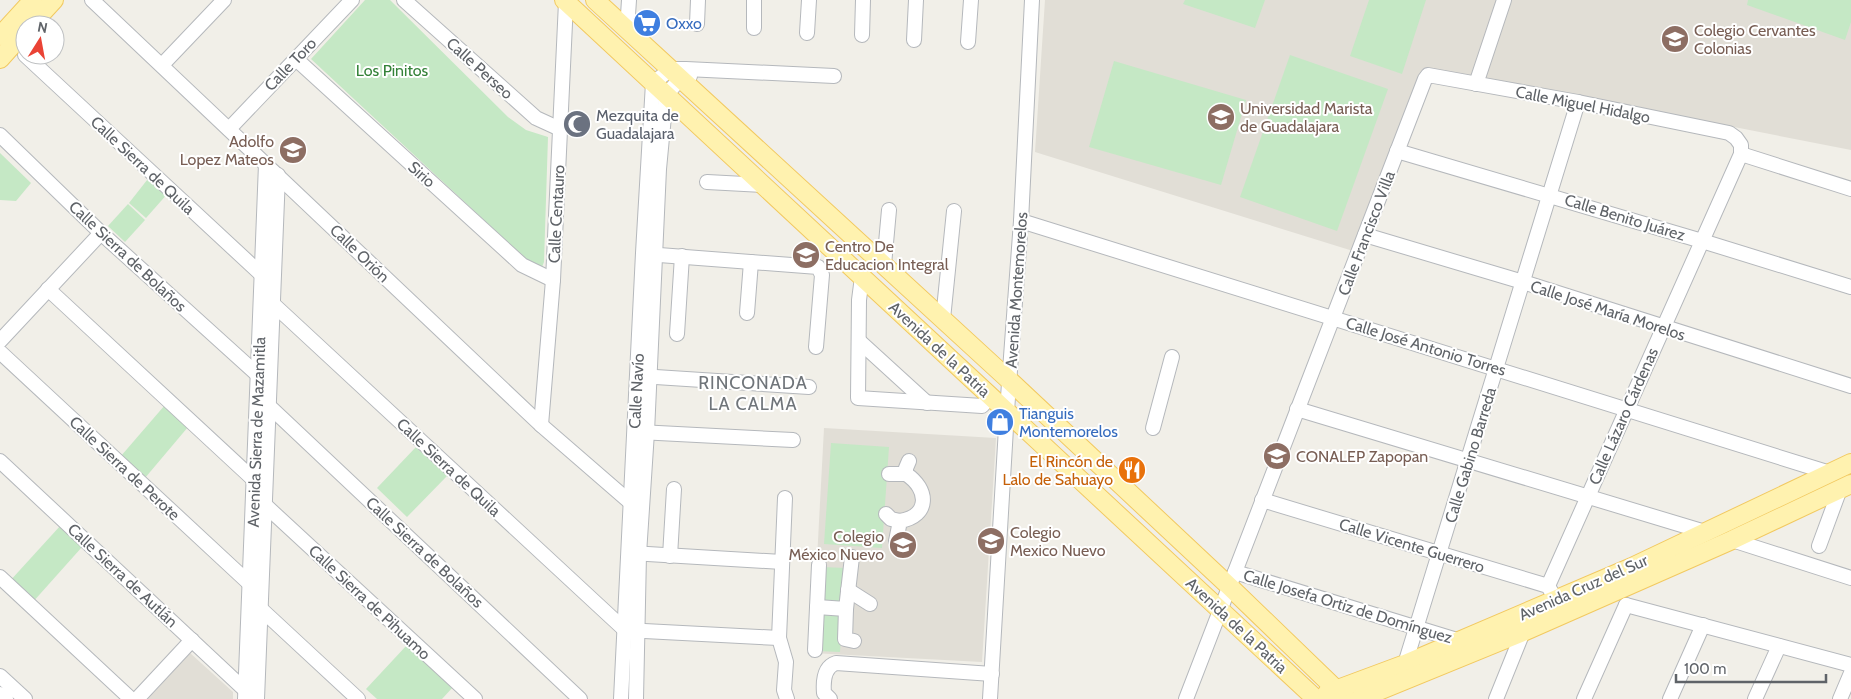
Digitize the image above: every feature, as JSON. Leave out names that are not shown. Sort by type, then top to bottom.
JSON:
[{"type":"main road","points":[[0,21],[19,0]]},
{"type":"main road","points":[[28,15],[33,0]]},
{"type":"main road","points":[[40,15],[54,0]]},
{"type":"main road","name":"Avenida de la Patria","points":[[595,0],[1009,380],[1232,579],[1341,694]]},
{"type":"main road","name":"Avenida de la Patria","points":[[565,1],[1220,608],[1314,698]]},
{"type":"main road","points":[[0,59],[15,46]]},
{"type":"main road","name":"Avenida Cruz del Sur","points":[[1314,698],[1341,694],[1460,641],[1551,593],[1632,567],[1851,463]]},
{"type":"main road","name":"Avenida Cruz del Sur","points":[[1359,699],[1523,632],[1620,599],[1732,540],[1845,487]]},
{"type":"street","name":"Calle Orión","points":[[92,0],[542,425],[631,503]]},
{"type":"street","points":[[162,65],[224,0]]},
{"type":"street","name":"Calle Toro","points":[[229,129],[352,0]]},
{"type":"street","name":"Calle Perseo","points":[[404,0],[536,118],[560,129]]},
{"type":"street","points":[[627,30],[629,0]]},
{"type":"street","points":[[697,24],[698,0]]},
{"type":"street","points":[[754,0],[754,28]]},
{"type":"street","points":[[807,33],[809,0]]},
{"type":"street","points":[[862,35],[863,0]]},
{"type":"street","points":[[914,40],[916,0]]},
{"type":"street","points":[[968,42],[971,0]]},
{"type":"street","name":"Avenida Montemorelos","points":[[990,699],[1009,380],[1021,221],[1032,0]]},
{"type":"street","points":[[1476,84],[1504,0]]},
{"type":"street","name":"Calle Centauro","points":[[542,425],[553,280],[565,1]]},
{"type":"street","name":"Sirio","points":[[296,59],[522,266],[553,280]]},
{"type":"street","name":"Calle Sierra de Quila","points":[[40,65],[262,276]]},
{"type":"street","points":[[659,89],[672,86],[676,74],[699,69],[834,76]]},
{"type":"street","name":"Calle Miguel Hidalgo","points":[[1428,75],[1578,102],[1729,133],[1736,138],[1741,146],[1741,154]]},
{"type":"street","name":"Calle Francisco Villa","points":[[1186,699],[1397,150],[1428,75]]},
{"type":"street","name":"Calle Navío","points":[[621,699],[631,630],[648,254],[658,170],[659,89]]},
{"type":"street","name":"Calle Gabino Barreda","points":[[1405,664],[1578,102]]},
{"type":"street","name":"Calle Sierra de Bolaños","points":[[0,135],[101,232],[258,375]]},
{"type":"street","name":"Calle Benito Juárez","points":[[1397,150],[1851,287]]},
{"type":"street","points":[[1741,154],[1851,189]]},
{"type":"street","name":"Calle Lázaro Cárdenas","points":[[1551,593],[1587,497],[1741,154]]},
{"type":"street","name":"Avenida Sierra de Mazamitla","points":[[245,695],[250,584],[257,559],[265,505],[269,406],[262,276],[266,164]]},
{"type":"street","name":"Avenida Sierra de Mazamitla","points":[[257,699],[262,610],[253,479],[258,375],[273,304],[278,175]]},
{"type":"street","points":[[706,182],[764,186]]},
{"type":"street","points":[[884,265],[889,210]]},
{"type":"street","points":[[943,319],[954,211]]},
{"type":"street","name":"Calle José Antonio Torres","points":[[1021,221],[1830,473]]},
{"type":"street","points":[[0,341],[101,232]]},
{"type":"street","name":"Calle José María Morelos","points":[[1365,235],[1523,282],[1663,328],[1851,386]]},
{"type":"street","points":[[648,254],[814,266],[821,271],[816,347]]},
{"type":"street","points":[[677,334],[682,256]]},
{"type":"street","points":[[747,313],[751,262]]},
{"type":"street","points":[[862,277],[859,300],[858,398],[927,404],[982,406],[991,396]]},
{"type":"street","points":[[48,289],[253,479]]},
{"type":"street","name":"Calle Sierra de Quila","points":[[273,304],[631,630]]},
{"type":"street","points":[[859,342],[927,404]]},
{"type":"street","name":"Calle Sierra de Perote","points":[[0,352],[250,584]]},
{"type":"street","points":[[1153,428],[1172,357]]},
{"type":"street","points":[[643,376],[809,387]]},
{"type":"street","name":"Calle Sierra de Bolaños","points":[[269,406],[580,699]]},
{"type":"street","points":[[1297,409],[1705,532]]},
{"type":"street","points":[[640,432],[793,440]]},
{"type":"street","name":"Calle Navío","points":[[634,554],[631,503],[640,432]]},
{"type":"street","name":"Calle Sierra de Autlán","points":[[0,461],[192,640],[245,695]]},
{"type":"street","points":[[886,514],[900,521],[910,519],[922,509],[922,493],[911,477],[908,468],[889,474]]},
{"type":"street","points":[[1819,546],[1845,487]]},
{"type":"street","points":[[670,556],[674,489]]},
{"type":"street","points":[[785,498],[779,638],[785,656],[784,690],[787,699]]},
{"type":"street","name":"Calle Vicente Guerrero","points":[[1262,500],[1439,553],[1551,593]]},
{"type":"street","name":"Calle Sierra de Pihuamo","points":[[265,505],[475,699]]},
{"type":"street","points":[[896,541],[900,521]]},
{"type":"street","points":[[1732,540],[1851,578]]},
{"type":"street","points":[[634,554],[782,562]]},
{"type":"street","points":[[852,557],[846,609],[845,639],[854,641]]},
{"type":"street","points":[[815,650],[819,565]]},
{"type":"street","points":[[0,577],[131,699]]},
{"type":"street","name":"Calle Josefa Ortiz de Domínguez","points":[[1232,579],[1460,641]]},
{"type":"street","points":[[848,590],[870,604]]},
{"type":"street","points":[[1584,699],[1620,599],[1702,625],[1851,665]]},
{"type":"street","points":[[817,607],[846,609]]},
{"type":"street","points":[[262,610],[358,699]]},
{"type":"street","points":[[1670,699],[1702,625]]},
{"type":"street","points":[[631,630],[779,638]]},
{"type":"street","name":"Calle Navío","points":[[631,630],[636,699]]},
{"type":"street","points":[[1496,699],[1523,632]]},
{"type":"street","points":[[137,699],[192,640]]},
{"type":"street","points":[[1755,699],[1779,646]]},
{"type":"street","points":[[830,699],[824,693],[826,673],[830,665],[836,663],[992,674]]},
{"type":"street","points":[[1840,699],[1851,674]]},
{"type":"street","points":[[0,676],[25,699]]},
{"type":"street","points":[[0,694],[6,699]]},
{"type":"shaded area","name":"Universidad Marista de Guadalajara","points":[[1045,0],[1499,0],[1471,82],[1422,72],[1353,251],[1035,152]]},
{"type":"shaded area","name":"Colegio Cervantes Colonias","points":[[1512,0],[1851,0],[1851,150],[1484,78]]},
{"type":"shaded area","name":"Colegio México Nuevo","points":[[824,428],[996,438],[982,662],[812,653]]},
{"type":"shaded area","points":[[190,653],[233,692],[233,699],[148,699]]},
{"type":"green space","name":"Los Pinitos","points":[[365,0],[390,0],[508,117],[526,130],[548,137],[544,262],[542,267],[529,262],[311,59]]},
{"type":"green space","points":[[1185,0],[1265,0],[1255,28],[1183,4]]},
{"type":"green space","points":[[1369,0],[1426,0],[1402,74],[1350,56]]},
{"type":"green space","points":[[1748,0],[1851,0],[1851,22],[1845,40],[1747,5]]},
{"type":"green space","points":[[1290,55],[1388,89],[1337,231],[1240,197]]},
{"type":"green space","points":[[1114,61],[1246,100],[1221,185],[1089,147]]},
{"type":"green space","points":[[0,153],[31,183],[16,201],[0,200]]},
{"type":"green space","points":[[151,175],[169,192],[146,218],[129,203]]},
{"type":"green space","points":[[128,204],[145,220],[125,242],[108,226]]},
{"type":"green space","points":[[165,405],[188,427],[145,478],[121,456]]},
{"type":"green space","points":[[831,443],[889,447],[882,548],[824,544]]},
{"type":"green space","points":[[416,447],[447,476],[407,517],[377,488]]},
{"type":"green space","points":[[61,525],[82,547],[32,603],[9,582]]},
{"type":"green space","points":[[822,567],[846,568],[844,606],[819,605]]},
{"type":"green space","points":[[820,609],[843,611],[840,652],[817,651]]},
{"type":"green space","points":[[407,645],[453,687],[442,699],[377,699],[366,689]]},
{"type":"place","name":"Oxxo","points":[[647,23]]},
{"type":"place","name":"Colegio Cervantes Colonias","points":[[1675,39]]},
{"type":"place","name":"Universidad Marista de Guadalajara","points":[[1221,117]]},
{"type":"place","name":"Mezquita de Guadalajara","points":[[577,124]]},
{"type":"place","name":"Adolfo Lopez Mateos","points":[[293,150]]},
{"type":"place","name":"Centro De Educacion Integral","points":[[806,255]]},
{"type":"place","name":"Tianguis Montemorelos","points":[[1000,422]]},
{"type":"place","name":"CONALEP Zapopan","points":[[1277,456]]},
{"type":"place","name":"El Rincón de Lalo de Sahuayo","points":[[1132,470]]},
{"type":"place","name":"Colegio Mexico Nuevo","points":[[991,541]]},
{"type":"place","name":"Colegio México Nuevo","points":[[903,545]]},
{"type":"district","name":"RINCONADA LA CALMA","points":[[753,393]]}]
